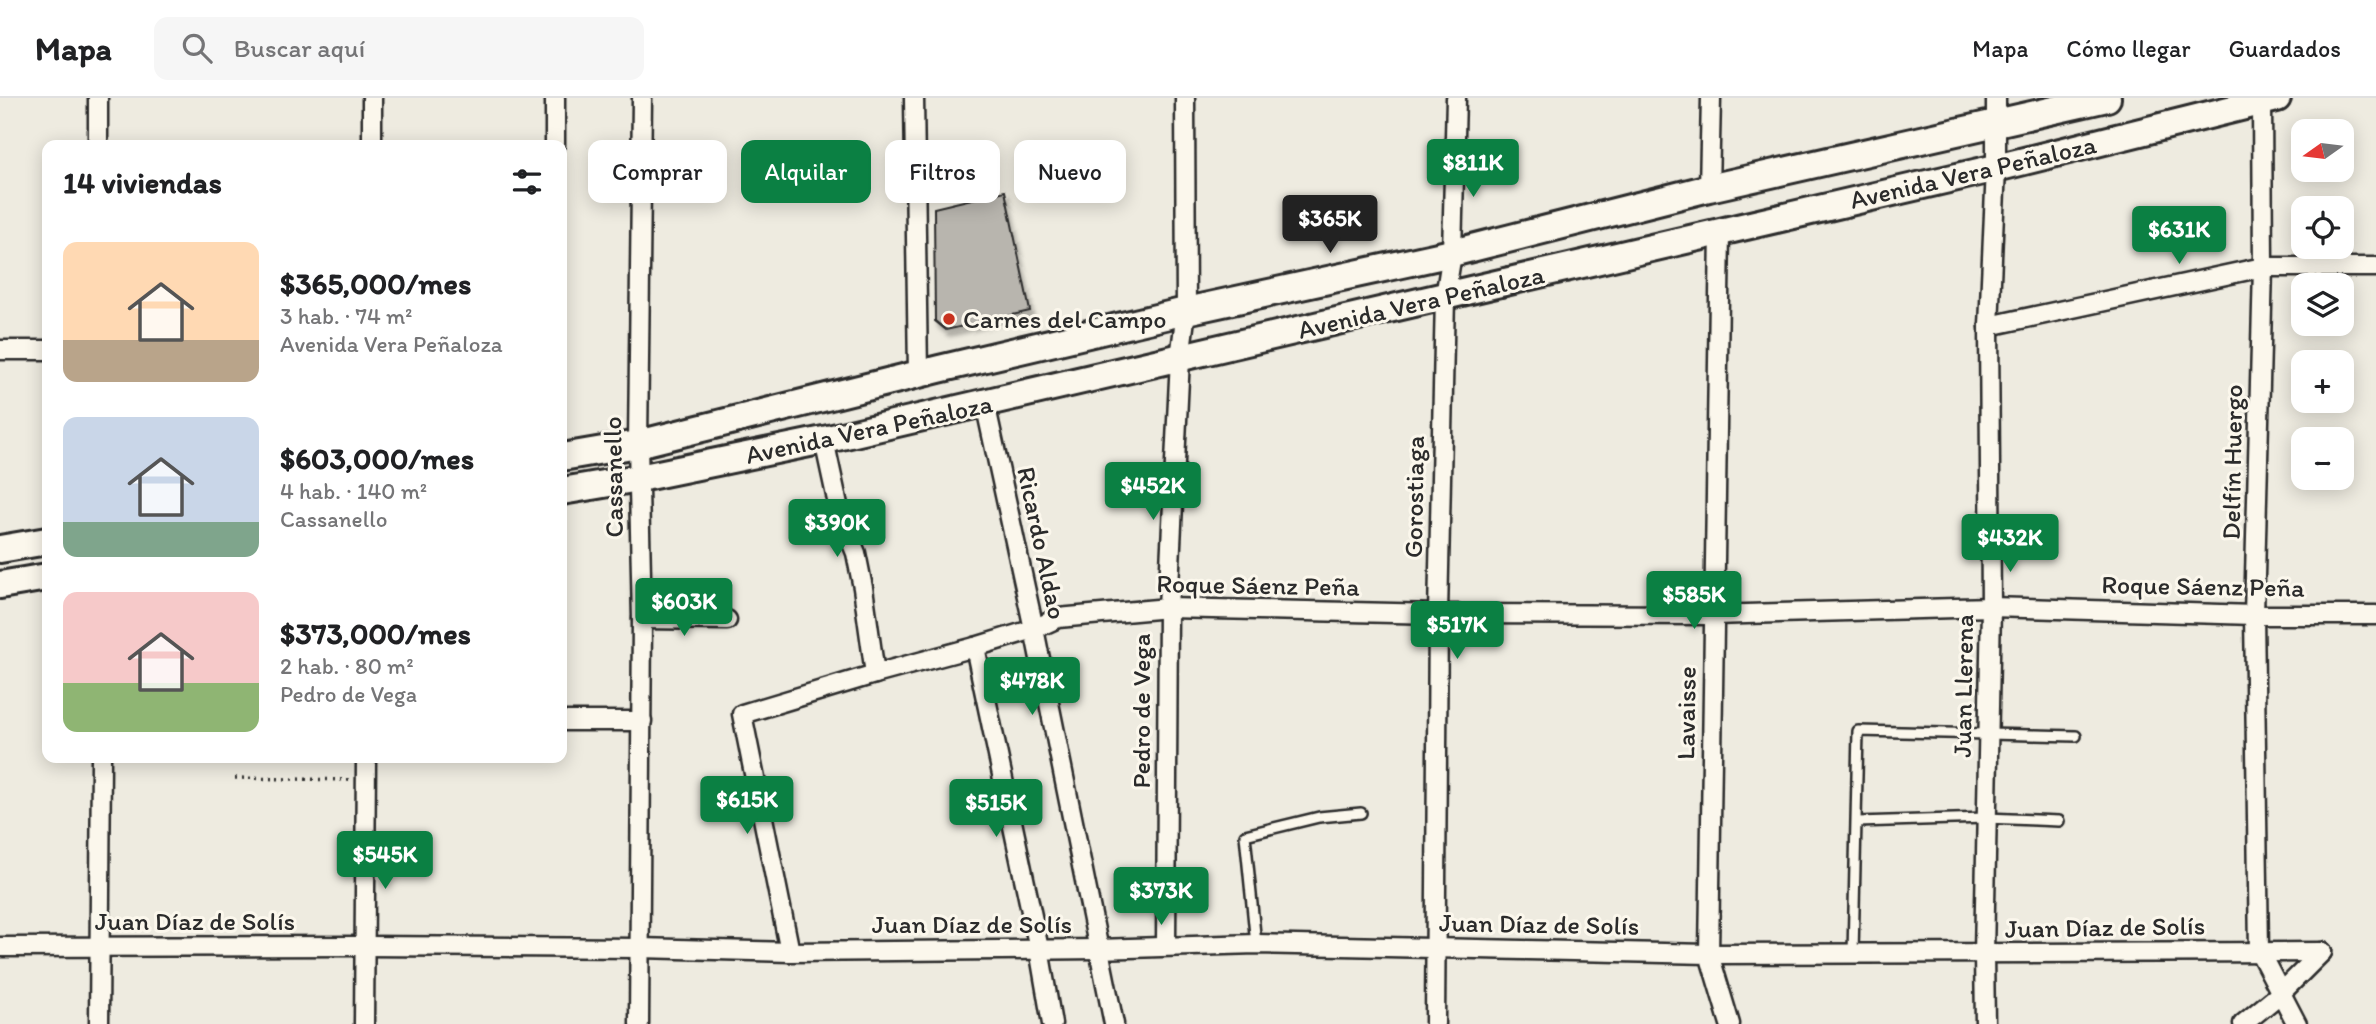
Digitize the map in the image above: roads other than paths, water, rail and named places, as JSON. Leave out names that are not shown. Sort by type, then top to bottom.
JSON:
[{"type":"main road","name":"Avenida Vera Peñaloza","points":[[567,456],[638,444],[918,373],[1452,253],[1709,188],[2107,98]]},
{"type":"main road","name":"Avenida Vera Peñaloza","points":[[567,490],[824,440],[1996,168],[2269,100]]},
{"type":"main road","points":[[0,549],[42,542]]},
{"type":"main road","points":[[0,585],[42,578]]},
{"type":"street","points":[[99,98],[99,140]]},
{"type":"street","points":[[372,98],[372,140]]},
{"type":"street","points":[[555,98],[555,140]]},
{"type":"street","name":"Cassanello","points":[[639,1024],[642,619],[638,444],[642,98]]},
{"type":"street","points":[[914,98],[918,373]]},
{"type":"street","name":"Pedro de Vega","points":[[1166,946],[1168,608],[1180,358],[1186,311],[1185,98]]},
{"type":"street","name":"Gorostiaga","points":[[1435,1024],[1438,614],[1445,297],[1452,253],[1456,98]]},
{"type":"street","points":[[1709,188],[1711,98]]},
{"type":"street","name":"Juan Llerena","points":[[1985,1024],[1991,607],[1989,326],[1996,168],[1996,98]]},
{"type":"street","name":"Delfín Huergo","points":[[2269,100],[2254,615],[2259,951],[2297,1024]]},
{"type":"street","name":"Lavaisse","points":[[1720,231],[1709,954],[1730,1024]]},
{"type":"street","points":[[1989,326],[2263,267],[2376,267]]},
{"type":"street","points":[[0,350],[42,350]]},
{"type":"street","name":"Ricardo Aldao","points":[[985,403],[1114,1024]]},
{"type":"street","points":[[824,440],[839,514],[856,554],[875,674]]},
{"type":"street","name":"Roque Sáenz Peña","points":[[790,952],[742,714],[875,674],[975,648],[1034,629],[1058,618],[1168,608],[1438,614],[1713,614],[1991,607],[2254,615],[2376,615]]},
{"type":"street","points":[[642,619],[727,620]]},
{"type":"street","points":[[975,648],[1039,949],[1052,1024]]},
{"type":"street","points":[[567,722],[642,721]]},
{"type":"street","points":[[99,1024],[101,763]]},
{"type":"street","points":[[364,1024],[366,763]]},
{"type":"street","name":"Juan Díaz de Solís","points":[[0,947],[366,946],[790,952],[1098,950],[1256,944],[1709,954],[2322,952],[2281,993]]},
{"type":"street","points":[[2243,1024],[2281,993]]},
{"type":"lane","points":[[1853,954],[1858,732],[2076,736]]},
{"type":"lane","points":[[1256,944],[1245,835],[1319,817],[1361,813]]},
{"type":"lane","points":[[1857,822],[1986,818],[2059,821]]},
{"type":"place","name":"Carnes del Campo","points":[[949,319]]}]
